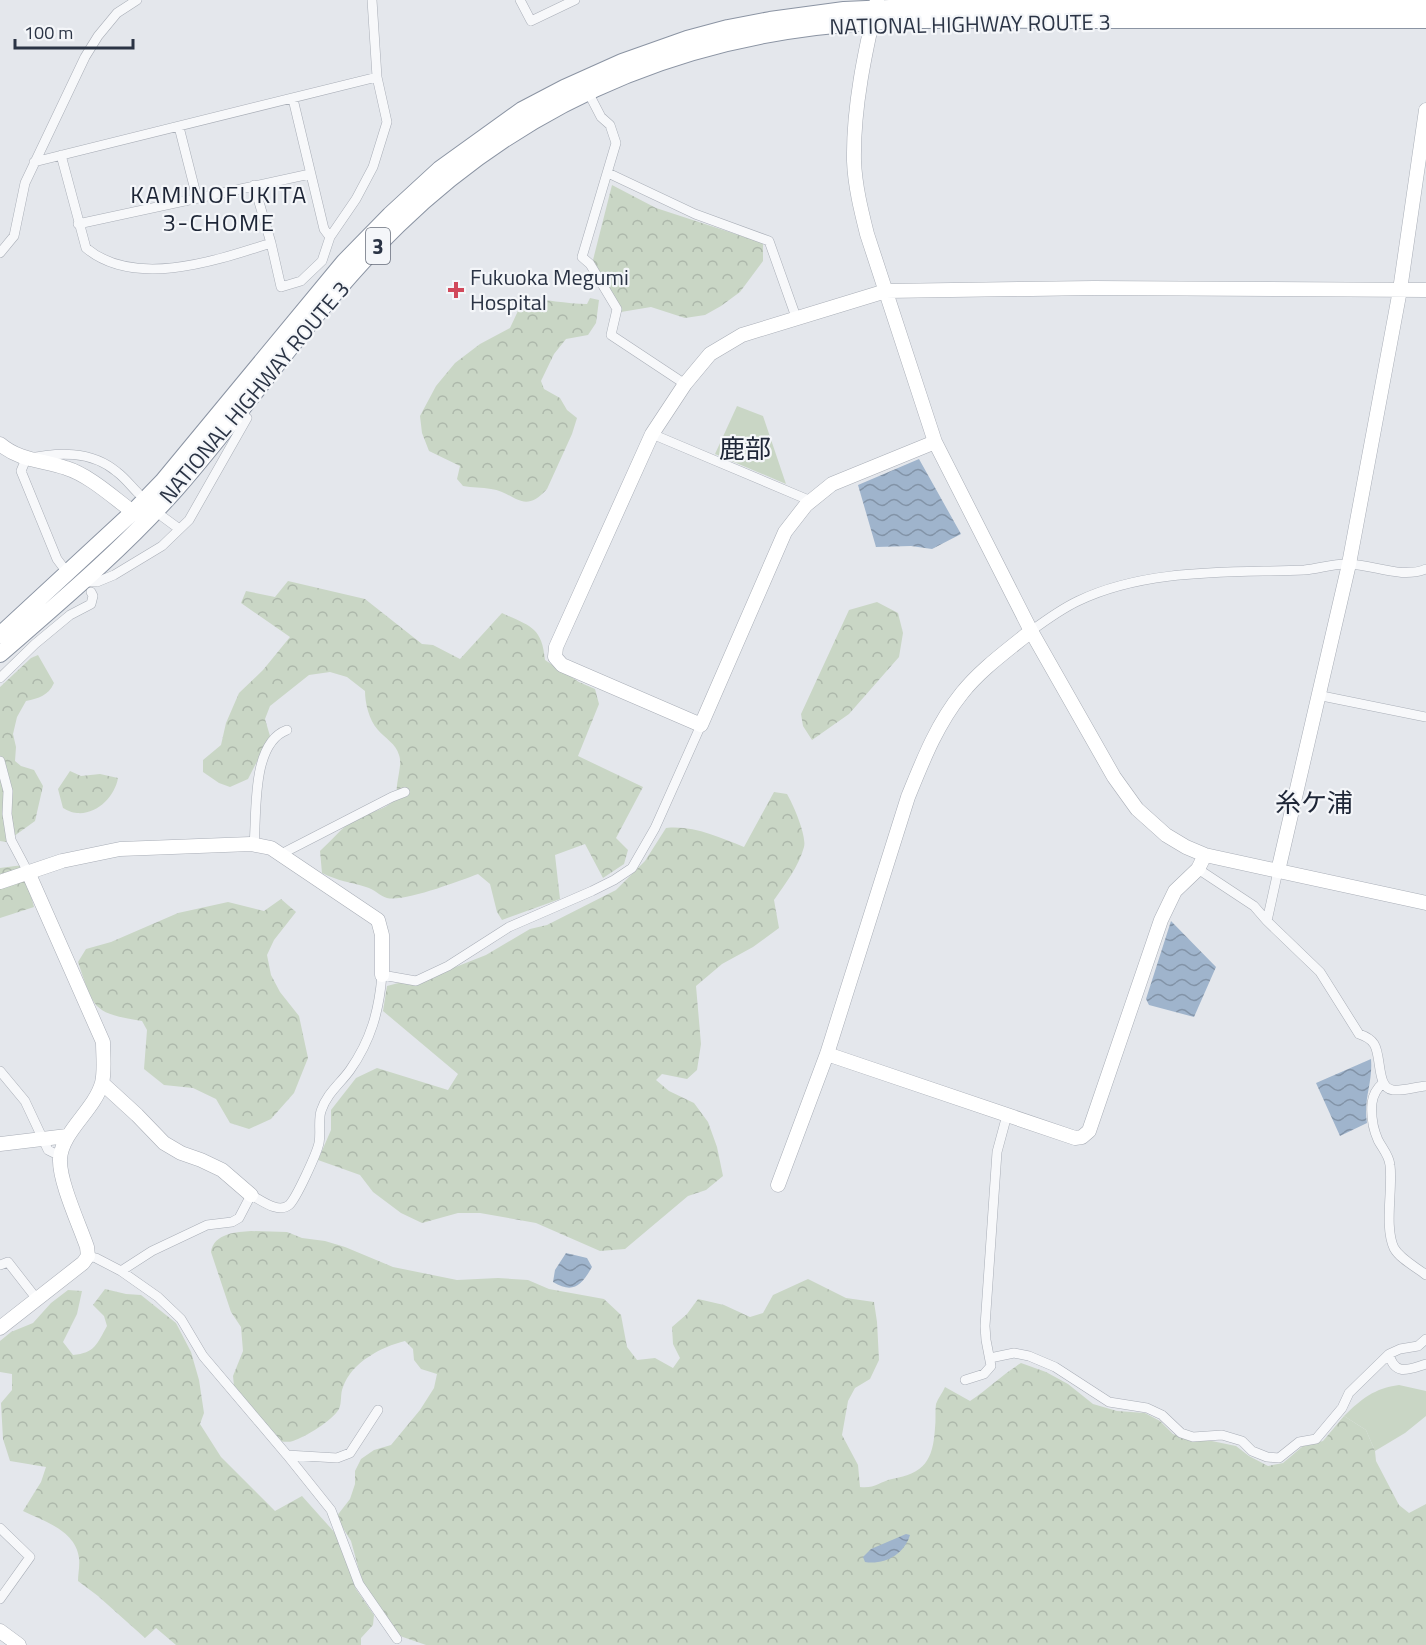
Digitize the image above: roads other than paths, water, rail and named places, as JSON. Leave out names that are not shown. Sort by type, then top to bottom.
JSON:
[{"type":"highway","name":"NATIONAL HIGHWAY ROUTE 3","points":[[0,654],[86,587],[177,488],[329,301],[397,225],[483,153],[529,123],[631,72],[692,51],[875,10],[957,5],[1041,4],[1426,7]]},
{"type":"highway","name":"NATIONAL HIGHWAY ROUTE 3","points":[[0,635],[163,482],[316,294],[390,215],[440,169],[522,110],[622,62],[687,39],[770,20],[844,10],[1426,20]]},
{"type":"street","points":[[0,253],[14,236],[25,183],[33,162],[98,36],[117,13],[137,0]]},
{"type":"street","points":[[254,185],[281,287],[302,281],[322,261],[330,237],[356,199],[373,167],[387,122],[377,77],[372,0]]},
{"type":"street","points":[[520,0],[531,21],[575,0]]},
{"type":"street","points":[[875,10],[856,110],[854,162],[859,203],[886,291],[935,442],[1031,631],[1114,777],[1137,809],[1166,835],[1205,855],[1426,903]]},
{"type":"street","points":[[33,162],[377,77]]},
{"type":"street","points":[[588,92],[601,117],[610,125],[616,144],[609,174],[582,257],[590,264],[616,309],[611,335],[685,384]]},
{"type":"street","points":[[293,99],[324,229],[330,237]]},
{"type":"street","points":[[1267,921],[1317,695],[1349,564],[1400,290],[1426,110]]},
{"type":"street","points":[[178,127],[196,198]]},
{"type":"street","points":[[61,155],[86,248],[113,264],[128,267],[186,267],[271,243]]},
{"type":"street","points":[[78,224],[310,174]]},
{"type":"street","points":[[609,174],[695,214],[769,241],[796,317]]},
{"type":"street","points":[[700,725],[562,664],[555,657],[556,648],[652,434],[685,384],[710,354],[742,335],[886,291],[1094,288],[1426,290]]},
{"type":"street","points":[[0,678],[35,644],[70,615],[91,604],[93,596],[86,587],[114,575],[162,546],[178,528],[189,520],[247,418],[239,412]]},
{"type":"street","points":[[652,434],[810,501]]},
{"type":"street","points":[[382,975],[416,981],[456,961],[509,927],[592,891],[632,868],[655,828],[785,532],[810,501],[832,484],[935,442]]},
{"type":"street","points":[[0,444],[26,459],[66,467],[79,473],[133,512]]},
{"type":"street","points":[[26,459],[58,454],[80,454],[117,471],[138,493]]},
{"type":"street","points":[[26,459],[21,471],[57,559],[63,567]]},
{"type":"street","points":[[163,517],[178,528]]},
{"type":"street","points":[[778,1185],[827,1054],[908,797],[938,728],[962,693],[987,668],[1031,631],[1077,601],[1130,583],[1179,576],[1245,571],[1306,570],[1349,564],[1406,573],[1426,569]]},
{"type":"street","points":[[1317,695],[1426,717]]},
{"type":"street","points":[[254,845],[257,784],[266,750],[278,733],[287,730]]},
{"type":"street","points":[[0,761],[7,780],[7,814],[11,840],[28,872],[103,1042],[102,1083],[86,1113],[67,1136],[60,1156],[60,1171],[87,1247],[87,1256],[83,1263],[0,1328]]},
{"type":"street","points":[[282,856],[287,851],[381,802],[405,792]]},
{"type":"street","points":[[0,882],[62,861],[120,849],[254,845],[271,848],[378,920],[382,935],[379,1006],[364,1049],[348,1072],[328,1094],[320,1113],[319,1144],[299,1190],[289,1206],[274,1207],[251,1195],[222,1170],[181,1153],[164,1143],[102,1083]]},
{"type":"street","points":[[827,1054],[1075,1138],[1087,1135],[1161,920],[1176,891],[1198,868],[1205,855]]},
{"type":"street","points":[[1198,868],[1254,906],[1320,972],[1359,1034],[1369,1038],[1375,1045],[1383,1083],[1388,1089],[1426,1086]]},
{"type":"street","points":[[0,1071],[25,1101],[48,1150],[60,1156]]},
{"type":"street","points":[[1383,1083],[1378,1088],[1372,1102],[1374,1127],[1390,1165],[1389,1215],[1392,1244],[1400,1255],[1426,1275]]},
{"type":"street","points":[[964,1380],[984,1374],[991,1366],[985,1326],[991,1225],[997,1152],[1007,1115]]},
{"type":"street","points":[[0,1143],[67,1136]]},
{"type":"street","points":[[121,1271],[152,1251],[207,1226],[239,1218],[251,1195]]},
{"type":"street","points":[[87,1256],[96,1257],[121,1271],[158,1297],[181,1319],[203,1356],[331,1510],[359,1584],[397,1640]]},
{"type":"street","points":[[0,1265],[8,1262],[36,1298]]},
{"type":"street","points":[[990,1358],[1014,1353],[1029,1356],[1055,1367],[1109,1402],[1147,1408],[1162,1415],[1181,1433],[1193,1437],[1222,1435],[1242,1441],[1252,1451],[1267,1457],[1279,1458],[1299,1442],[1317,1439],[1342,1408],[1349,1393],[1389,1354],[1400,1349],[1418,1346],[1426,1340]]},
{"type":"street","points":[[1389,1354],[1392,1363],[1397,1368],[1409,1370],[1426,1364]]},
{"type":"street","points":[[287,1455],[337,1458],[350,1453],[378,1410]]},
{"type":"street","points":[[0,1528],[30,1557],[0,1599]]},
{"type":"street","points":[[0,1631],[19,1645]]},
{"type":"water","points":[[919,459],[961,534],[932,549],[911,546],[876,547],[858,485]]},
{"type":"water","points":[[1171,921],[1216,967],[1194,1017],[1149,1005],[1146,999]]},
{"type":"water","points":[[1371,1059],[1366,1106],[1367,1123],[1340,1136],[1316,1083]]},
{"type":"water","points":[[566,1253],[587,1258],[592,1267],[580,1283],[571,1288],[553,1282],[555,1270]]},
{"type":"water","points":[[906,1534],[910,1535],[898,1553],[879,1562],[865,1562],[863,1557],[871,1549]]},
{"type":"place","name":"Fukuoka Megumi Hospital","points":[[456,290]]},
{"type":"district","name":"KAMINOFUKITA 3-CHOME","points":[[219,208]]},
{"type":"district","name":"鹿部","points":[[745,448]]},
{"type":"district","name":"糸ケ浦","points":[[1314,802]]}]
